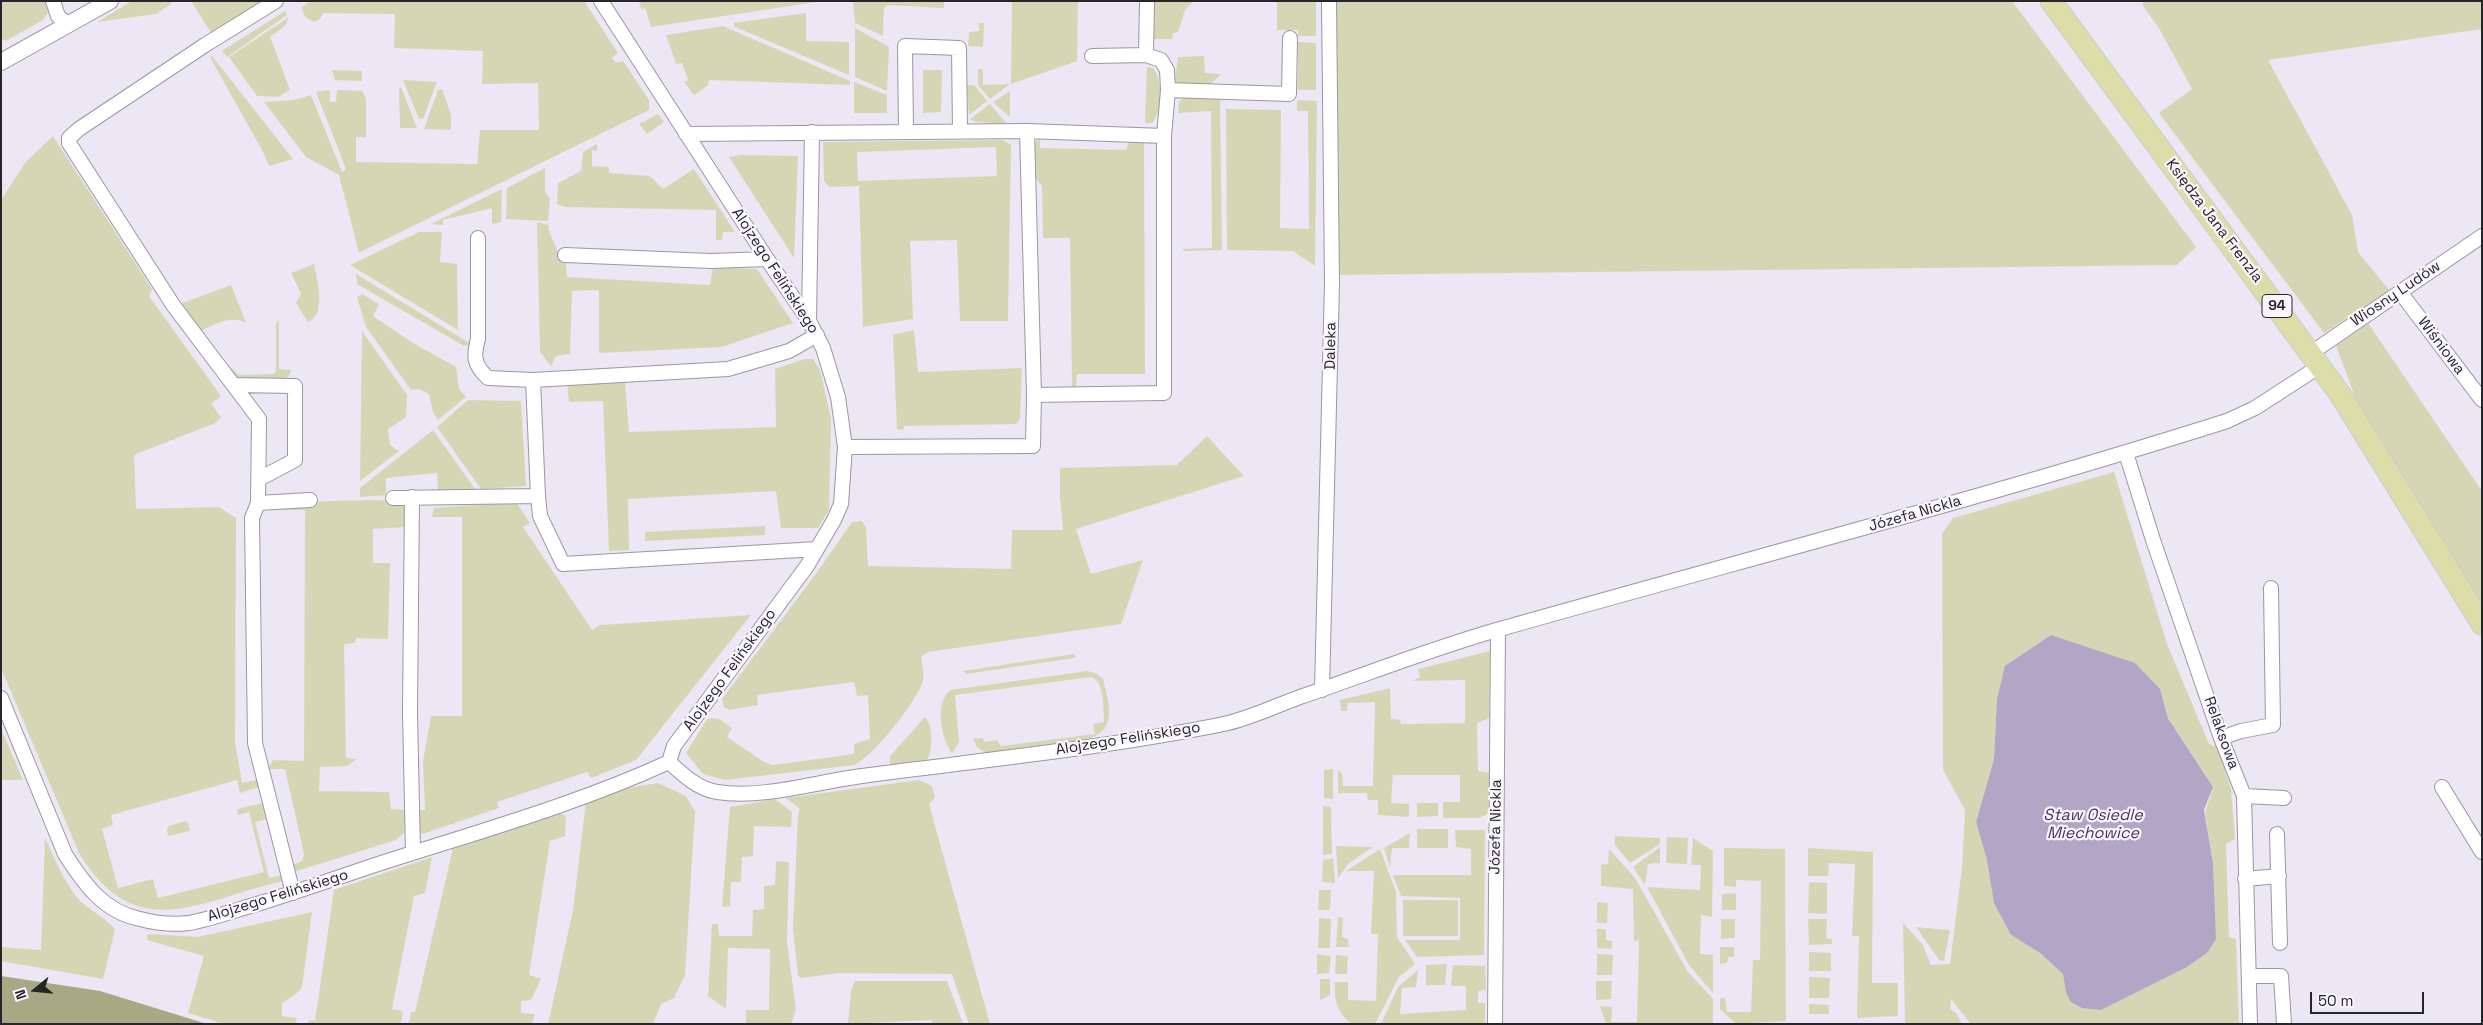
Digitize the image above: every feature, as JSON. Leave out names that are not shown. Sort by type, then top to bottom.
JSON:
[{"type":"main road","name":"Księdza Jana Frenzla","points":[[2051,1],[2316,359],[2388,470],[2482,624]]},
{"type":"street","points":[[53,1],[58,16],[68,25]]},
{"type":"street","points":[[1,62],[110,1]]},
{"type":"street","points":[[276,1],[205,45],[70,138],[72,149],[173,305],[259,419],[258,503],[252,518],[255,743],[293,892]]},
{"type":"street","name":"Alojzego Felińskiego","points":[[1,698],[65,854],[93,894],[121,914],[141,920],[187,923],[214,917],[601,791],[669,762],[674,746],[817,550],[834,520],[840,504],[845,447],[838,398],[817,335],[601,1]]},
{"type":"street","points":[[1146,55],[1147,1]]},
{"type":"street","name":"Daleka","points":[[1322,690],[1332,283],[1329,1]]},
{"type":"street","points":[[1168,90],[1289,94],[1290,38]]},
{"type":"street","points":[[906,132],[904,46],[960,48],[960,131]]},
{"type":"street","points":[[1034,395],[1164,393],[1164,136],[1168,90],[1167,70],[1161,60],[1146,55],[1092,56]]},
{"type":"street","points":[[686,134],[1027,131],[1164,136]]},
{"type":"street","points":[[845,447],[1033,446],[1034,395],[1027,131]]},
{"type":"street","points":[[809,321],[812,132]]},
{"type":"street","name":"Wiosny Ludów","points":[[2316,359],[2400,292],[2481,237]]},
{"type":"street","points":[[478,238],[478,339],[474,350],[479,369],[488,378],[533,380],[728,369],[789,352],[817,335]]},
{"type":"street","points":[[565,254],[710,261],[767,259]]},
{"type":"street","name":"Wiśniowa","points":[[2400,292],[2482,400]]},
{"type":"street","name":"Józefa Nickla","points":[[1322,690],[1498,630],[1866,529],[2227,421],[2255,408],[2316,359]]},
{"type":"street","points":[[533,380],[540,516],[563,564],[817,550]]},
{"type":"street","points":[[233,385],[295,386],[295,460],[259,479]]},
{"type":"street","name":"Relaksowa","points":[[2126,452],[2153,540],[2221,738],[2244,796],[2250,1024]]},
{"type":"street","points":[[393,498],[538,496]]},
{"type":"street","points":[[412,497],[410,713],[413,853]]},
{"type":"street","points":[[258,503],[310,500]]},
{"type":"street","points":[[2221,738],[2241,731],[2273,725],[2271,588]]},
{"type":"street","name":"Józefa Nickla","points":[[1495,1024],[1498,630]]},
{"type":"street","name":"Alojzego Felińskiego","points":[[669,762],[687,778],[702,787],[716,792],[753,794],[853,777],[1096,745],[1226,724],[1260,714],[1322,690]]},
{"type":"street","points":[[2442,787],[2482,852]]},
{"type":"street","points":[[2244,796],[2284,798]]},
{"type":"street","points":[[2278,834],[2280,943]]},
{"type":"street","points":[[2245,880],[2279,876]]},
{"type":"street","points":[[2249,976],[2281,976],[2284,1024]]},
{"type":"green space","points":[[1,1],[47,1],[50,9],[43,20],[6,41],[1,38]]},
{"type":"green space","points":[[132,1],[172,1],[171,4],[156,14],[97,22]]},
{"type":"green space","points":[[191,1],[263,1],[212,34]]},
{"type":"green space","points":[[311,1],[584,1],[618,53],[612,58],[616,63],[623,61],[649,100],[649,110],[360,252],[357,250],[362,247],[358,249],[339,175],[306,157],[264,102],[294,100],[311,95],[342,172],[346,169],[316,92],[330,90],[330,102],[336,102],[337,90],[362,91],[366,99],[366,137],[356,137],[356,162],[477,164],[480,130],[539,130],[538,83],[482,84],[483,51],[394,48],[395,14],[323,13],[320,19],[315,22],[306,17],[302,10],[302,7]]},
{"type":"green space","points":[[639,1],[823,1],[651,27],[645,8],[641,9]]},
{"type":"green space","points":[[856,1],[944,1],[944,8],[888,5],[884,8],[883,36],[855,23],[853,3]]},
{"type":"green space","points":[[1012,1],[1078,1],[1077,61],[1011,84]]},
{"type":"green space","points":[[1153,1],[1194,1],[1185,10],[1178,32],[1173,33],[1172,39],[1152,39]]},
{"type":"green space","points":[[1277,1],[1316,1],[1316,36],[1298,36],[1298,30],[1277,30]]},
{"type":"green space","points":[[1336,1],[2012,1],[2196,247],[2177,265],[1339,275]]},
{"type":"green space","points":[[2143,1],[2482,1],[2482,29],[2268,60],[2352,215],[2358,252],[2390,291],[2324,333],[2159,113],[2192,89],[2160,30],[2143,6]]},
{"type":"green space","points":[[285,11],[287,15],[227,57],[222,51]]},
{"type":"green space","points":[[806,13],[806,41],[849,42],[849,75],[735,27],[733,23]]},
{"type":"green space","points":[[289,17],[285,26],[270,37],[290,90],[278,97],[257,96],[229,57]]},
{"type":"green space","points":[[979,23],[984,23],[983,47],[968,46],[969,32],[979,31]]},
{"type":"green space","points":[[723,26],[850,81],[850,85],[709,80],[708,85],[694,95],[684,82],[688,80],[682,63],[676,64],[666,35]]},
{"type":"green space","points":[[855,28],[889,47],[887,91],[855,77]]},
{"type":"green space","points":[[1298,42],[1316,43],[1316,90],[1298,90]]},
{"type":"green space","points":[[212,56],[293,159],[269,166],[210,57]]},
{"type":"green space","points":[[1204,56],[1205,73],[1221,74],[1208,87],[1181,86],[1175,80],[1178,57]]},
{"type":"green space","points":[[1147,67],[1153,68],[1159,80],[1160,88],[1160,103],[1156,118],[1152,123],[1145,123]]},
{"type":"green space","points":[[978,69],[983,69],[983,85],[1010,84],[990,99],[978,85]]},
{"type":"green space","points":[[332,70],[362,71],[362,81],[335,80]]},
{"type":"green space","points":[[923,70],[942,70],[941,112],[923,113]]},
{"type":"green space","points":[[403,80],[437,82],[423,119],[419,119]]},
{"type":"green space","points":[[854,82],[887,95],[887,113],[854,113]]},
{"type":"green space","points":[[967,85],[974,85],[987,101],[969,115]]},
{"type":"green space","points":[[401,87],[417,128],[400,128],[399,89]]},
{"type":"green space","points":[[442,89],[451,115],[451,130],[424,129],[438,90]]},
{"type":"green space","points":[[1010,91],[1010,117],[993,102]]},
{"type":"green space","points":[[1183,98],[1220,98],[1222,250],[1184,251],[1182,249],[1212,248],[1211,111],[1178,113],[1179,102]]},
{"type":"green space","points":[[1297,100],[1317,101],[1315,266],[1293,251],[1227,250],[1226,109],[1281,110],[1280,228],[1309,229],[1308,111],[1297,111]]},
{"type":"green space","points":[[990,104],[1007,124],[976,122],[970,119]]},
{"type":"green space","points":[[658,114],[664,122],[647,134],[639,124]]},
{"type":"green space","points":[[53,136],[152,289],[149,296],[221,396],[211,404],[221,417],[215,423],[134,455],[136,509],[219,507],[236,518],[235,742],[242,783],[257,780],[259,787],[240,793],[237,780],[111,815],[113,825],[102,829],[118,888],[153,879],[158,898],[264,872],[249,812],[238,815],[237,809],[263,803],[267,819],[255,822],[269,878],[282,875],[283,881],[197,905],[171,909],[147,908],[123,900],[101,882],[79,853],[1,668],[1,200],[25,163]]},
{"type":"green space","points":[[1040,139],[1040,148],[1127,150],[1128,141],[1144,142],[1145,374],[1077,374],[1076,387],[1072,386],[1070,238],[1043,238],[1042,186],[1031,172],[1032,145]]},
{"type":"green space","points":[[1003,140],[1011,145],[1008,321],[960,321],[957,240],[910,241],[913,319],[863,327],[859,186],[829,187],[824,181],[823,142]],"holes":[[[996,147],[997,176],[858,181],[857,152]]]},
{"type":"green space","points":[[597,144],[597,151],[592,150],[592,166],[609,167],[609,173],[650,176],[663,189],[694,169],[735,232],[723,232],[722,240],[716,240],[716,210],[565,207],[557,204],[558,183],[581,171],[583,152]]},
{"type":"green space","points":[[741,155],[798,156],[794,258],[729,157]]},
{"type":"green space","points":[[545,168],[545,192],[550,199],[548,221],[506,219],[507,188]]},
{"type":"green space","points":[[502,189],[501,222],[492,224],[492,208],[443,220],[443,225],[431,224]]},
{"type":"green space","points":[[537,222],[548,225],[558,254],[565,255],[567,277],[710,285],[713,267],[757,269],[793,323],[722,347],[599,353],[599,290],[572,291],[570,354],[556,356],[551,366],[540,352]]},
{"type":"green space","points":[[419,232],[442,232],[440,262],[457,264],[458,330],[350,265]]},
{"type":"green space","points":[[314,264],[319,305],[314,318],[308,322],[296,303],[301,294],[291,273]]},
{"type":"green space","points":[[356,274],[471,344],[464,346],[357,284]]},
{"type":"green space","points":[[231,285],[246,323],[229,320],[217,323],[201,331],[180,304]]},
{"type":"green space","points":[[362,294],[379,304],[373,316],[413,343],[456,367],[459,389],[466,397],[438,420],[433,412],[429,394],[419,389],[411,390],[366,327],[357,297]]},
{"type":"green space","points":[[279,321],[279,369],[291,370],[290,375],[283,380],[234,377],[226,368],[230,367],[239,375],[273,374],[276,371],[276,323]]},
{"type":"green space","points":[[2368,323],[2482,491],[2482,605],[2361,413],[2336,346]]},
{"type":"green space","points":[[914,330],[918,372],[1022,368],[1020,419],[1016,424],[904,426],[904,429],[897,430],[893,335]]},
{"type":"green space","points":[[362,331],[407,395],[406,417],[388,429],[390,445],[399,451],[360,481]]},
{"type":"green space","points":[[804,359],[813,359],[820,370],[831,419],[829,510],[818,528],[781,528],[776,491],[628,499],[629,550],[609,551],[603,401],[569,402],[567,382],[625,381],[629,432],[776,427],[775,369]]},
{"type":"green space","points":[[468,400],[521,401],[526,486],[481,489],[437,427]]},
{"type":"green space","points":[[433,430],[475,489],[438,491],[437,473],[386,478],[386,495],[360,497],[360,488]]},
{"type":"green space","points":[[1207,436],[1244,476],[1076,529],[1091,574],[1143,560],[1121,624],[928,652],[921,657],[924,672],[923,681],[912,702],[883,740],[854,765],[725,780],[703,774],[686,753],[707,719],[711,718],[721,720],[732,728],[727,737],[764,762],[773,765],[854,754],[854,744],[870,739],[868,695],[857,696],[854,682],[757,695],[758,705],[729,710],[724,707],[722,699],[818,571],[852,522],[862,521],[866,528],[868,566],[1011,569],[1012,530],[1063,530],[1060,468],[1177,465]]},
{"type":"green space","points":[[2114,472],[2167,644],[2209,744],[2218,747],[2231,789],[2235,839],[2226,844],[2229,937],[2236,939],[2239,1024],[1971,1024],[1951,999],[1950,1009],[1956,1013],[1962,1024],[1905,1024],[1903,923],[1923,945],[1931,965],[1950,964],[1962,868],[1965,810],[1943,770],[1942,534],[1953,518]],"holes":[[[2160,689],[2168,717],[2213,787],[2205,813],[2213,863],[2214,890],[2207,953],[2187,967],[2101,1010],[2066,993],[2063,974],[2040,953],[2011,935],[1976,822],[1994,759],[1997,699]]]},
{"type":"green space","points":[[405,500],[405,527],[373,529],[373,563],[390,563],[388,639],[356,638],[355,643],[344,644],[346,758],[356,759],[348,766],[320,767],[319,791],[389,792],[391,809],[405,810],[404,833],[396,840],[294,872],[292,865],[302,861],[304,854],[285,769],[268,769],[273,760],[304,761],[305,510],[273,510],[283,506],[316,502]]},
{"type":"green space","points":[[516,502],[530,523],[523,527],[592,630],[600,625],[751,615],[636,760],[591,778],[587,772],[497,802],[499,808],[422,834],[419,828],[419,810],[425,810],[423,761],[431,716],[462,716],[462,517],[432,517],[434,508]]},
{"type":"green space","points":[[765,526],[765,535],[645,541],[645,532]]},
{"type":"green space","points":[[1490,651],[1489,718],[1477,723],[1478,771],[1490,773],[1488,814],[1479,818],[1443,818],[1443,802],[1460,802],[1460,775],[1393,775],[1391,803],[1409,804],[1409,817],[1378,815],[1378,800],[1368,800],[1367,793],[1338,793],[1338,769],[1342,774],[1343,786],[1373,786],[1375,702],[1348,703],[1347,711],[1341,711],[1340,700],[1390,688],[1391,719],[1400,720],[1401,724],[1465,723],[1465,680],[1412,681],[1420,677],[1418,669]]},
{"type":"green space","points":[[1074,654],[1076,656],[1074,658],[966,674],[963,671]]},
{"type":"green space","points":[[1088,671],[1097,674],[1103,679],[1108,698],[1109,716],[1107,724],[1096,736],[1085,740],[985,753],[977,747],[973,739],[983,738],[984,742],[997,740],[1001,746],[1095,734],[1093,724],[1104,722],[1103,703],[1099,684],[1091,677],[955,695],[959,742],[952,753],[948,747],[942,730],[941,711],[942,703],[951,690]]},
{"type":"green space","points":[[925,717],[930,725],[931,738],[927,760],[891,765],[889,761],[891,755]]},
{"type":"green space","points":[[1,729],[23,780],[1,780]]},
{"type":"green space","points":[[1333,769],[1333,799],[1324,798],[1324,770]]},
{"type":"green space","points":[[919,780],[932,786],[935,798],[929,804],[990,1024],[969,1024],[952,974],[839,973],[801,978],[798,976],[793,929],[798,815],[800,809],[786,798]]},
{"type":"green space","points":[[658,783],[686,796],[695,812],[685,975],[674,998],[661,1004],[653,1024],[548,1024],[573,910],[586,801],[621,789]]},
{"type":"green space","points":[[775,799],[792,812],[791,827],[754,826],[753,856],[742,857],[741,882],[731,882],[730,906],[722,907],[730,807]]},
{"type":"green space","points":[[1417,803],[1438,803],[1438,816],[1417,817]]},
{"type":"green space","points":[[1323,806],[1331,807],[1332,854],[1323,855]]},
{"type":"green space","points":[[555,811],[566,816],[565,836],[550,841],[529,975],[541,979],[531,1000],[521,1001],[521,1013],[535,1014],[532,1024],[409,1024],[411,1012],[415,1012],[453,848]]},
{"type":"green space","points":[[185,821],[188,823],[190,831],[168,836],[167,829],[169,826]]},
{"type":"green space","points":[[1417,829],[1448,829],[1448,848],[1417,848]]},
{"type":"green space","points":[[1455,830],[1485,830],[1484,955],[1417,957],[1405,940],[1460,940],[1460,898],[1401,896],[1393,875],[1471,875],[1471,849],[1456,847]]},
{"type":"green space","points":[[1410,833],[1409,848],[1392,848],[1390,867],[1384,848]]},
{"type":"green space","points":[[1615,836],[1660,838],[1660,844],[1630,863],[1615,845]]},
{"type":"green space","points":[[1667,837],[1688,838],[1687,864],[1666,863]]},
{"type":"green space","points":[[45,838],[61,872],[75,895],[115,929],[103,979],[1,961],[1,947],[41,950]]},
{"type":"green space","points":[[1693,838],[1713,851],[1712,917],[1701,915],[1700,954],[1713,955],[1713,993],[1689,965],[1647,887],[1700,890],[1701,865],[1691,865]]},
{"type":"green space","points":[[1336,846],[1373,847],[1349,863],[1338,878]]},
{"type":"green space","points":[[1660,847],[1660,863],[1648,864],[1645,885],[1633,867]]},
{"type":"green space","points":[[1724,848],[1785,849],[1786,1021],[1736,1024],[1720,1009],[1720,998],[1725,998],[1727,1012],[1751,1012],[1753,960],[1760,960],[1761,881],[1736,880],[1736,887],[1724,886]]},
{"type":"green space","points":[[1808,848],[1873,852],[1872,983],[1898,983],[1898,1016],[1857,1018],[1859,936],[1852,936],[1855,864],[1829,863],[1828,876],[1808,876]]},
{"type":"green space","points":[[1380,849],[1396,892],[1397,937],[1415,964],[1399,977],[1375,1024],[1351,1024],[1342,1015],[1337,1005],[1335,982],[1348,982],[1348,1000],[1376,1001],[1378,934],[1371,934],[1374,871],[1346,871]]},
{"type":"green space","points":[[1609,849],[1635,878],[1688,972],[1713,999],[1713,1024],[1606,1024],[1600,1006],[1612,1007],[1611,1022],[1637,1022],[1639,940],[1634,941],[1633,889],[1601,886],[1601,865],[1608,864]]},
{"type":"green space","points":[[432,857],[425,893],[414,896],[392,1009],[403,1011],[401,1024],[308,1024],[309,1020],[315,1021],[334,890]]},
{"type":"green space","points":[[1333,858],[1335,883],[1322,882],[1323,860]]},
{"type":"green space","points":[[776,861],[789,862],[787,942],[796,1009],[791,1024],[746,1024],[746,1010],[769,1010],[770,949],[728,948],[726,1009],[708,996],[712,924],[718,924],[719,936],[752,936],[753,910],[764,909],[764,886],[775,885]]},
{"type":"green space","points":[[1809,882],[1827,883],[1827,914],[1808,913]]},
{"type":"green space","points":[[1319,890],[1331,890],[1330,910],[1318,910]]},
{"type":"green space","points":[[1736,893],[1736,910],[1722,910],[1722,894]]},
{"type":"green space","points":[[1403,900],[1458,900],[1458,936],[1403,936]]},
{"type":"green space","points":[[1597,902],[1608,903],[1607,923],[1597,923]]},
{"type":"green space","points":[[312,912],[302,987],[296,994],[282,1003],[282,1016],[297,1018],[295,1024],[224,1024],[188,1013],[204,956],[147,940],[148,934],[198,937]]},
{"type":"green space","points":[[1338,917],[1343,918],[1342,937],[1348,939],[1349,947],[1336,947]]},
{"type":"green space","points":[[1319,918],[1331,919],[1330,948],[1318,948]]},
{"type":"green space","points":[[1721,919],[1735,919],[1735,938],[1721,939]]},
{"type":"green space","points":[[1808,919],[1827,919],[1826,938],[1832,939],[1832,944],[1809,945]]},
{"type":"green space","points":[[1916,927],[1950,930],[1944,961],[1939,960]]},
{"type":"green space","points":[[1597,929],[1606,929],[1606,940],[1612,941],[1612,949],[1597,948]]},
{"type":"green space","points":[[1720,947],[1734,947],[1734,957],[1728,957],[1727,963],[1720,964]]},
{"type":"green space","points":[[1809,952],[1831,953],[1831,971],[1809,971]]},
{"type":"green space","points":[[1317,954],[1331,956],[1329,973],[1317,974]]},
{"type":"green space","points":[[1597,954],[1613,955],[1612,975],[1597,975]]},
{"type":"green space","points":[[1336,955],[1348,956],[1347,974],[1335,974]]},
{"type":"green space","points":[[1447,964],[1445,985],[1426,985],[1426,965]]},
{"type":"green space","points":[[1453,965],[1485,966],[1486,990],[1478,991],[1478,1003],[1485,1003],[1485,1024],[1381,1024],[1398,987],[1418,970],[1416,987],[1402,988],[1400,1014],[1466,1010],[1466,986],[1451,986]]},
{"type":"green space","points":[[1,976],[100,991],[207,1024],[1,1024]]},
{"type":"green space","points":[[1809,977],[1830,978],[1829,998],[1809,998]]},
{"type":"green space","points":[[1320,979],[1330,979],[1330,995],[1320,1000]]},
{"type":"green space","points":[[855,981],[947,981],[963,1024],[932,1024],[932,1020],[848,1024],[851,991]]},
{"type":"green space","points":[[1596,981],[1612,981],[1611,999],[1596,1000]]},
{"type":"green space","points":[[1809,1004],[1829,1005],[1829,1014],[1809,1014]]},
{"type":"water","name":"Staw Osiedle Miechowice","points":[[2051,635],[2135,663],[2160,689],[2168,718],[2213,787],[2204,810],[2213,863],[2216,939],[2207,953],[2187,967],[2101,1010],[2082,1008],[2071,1002],[2066,993],[2063,974],[2040,953],[2011,935],[1994,903],[1987,860],[1976,822],[1994,759],[1997,699],[2005,666]]}]
